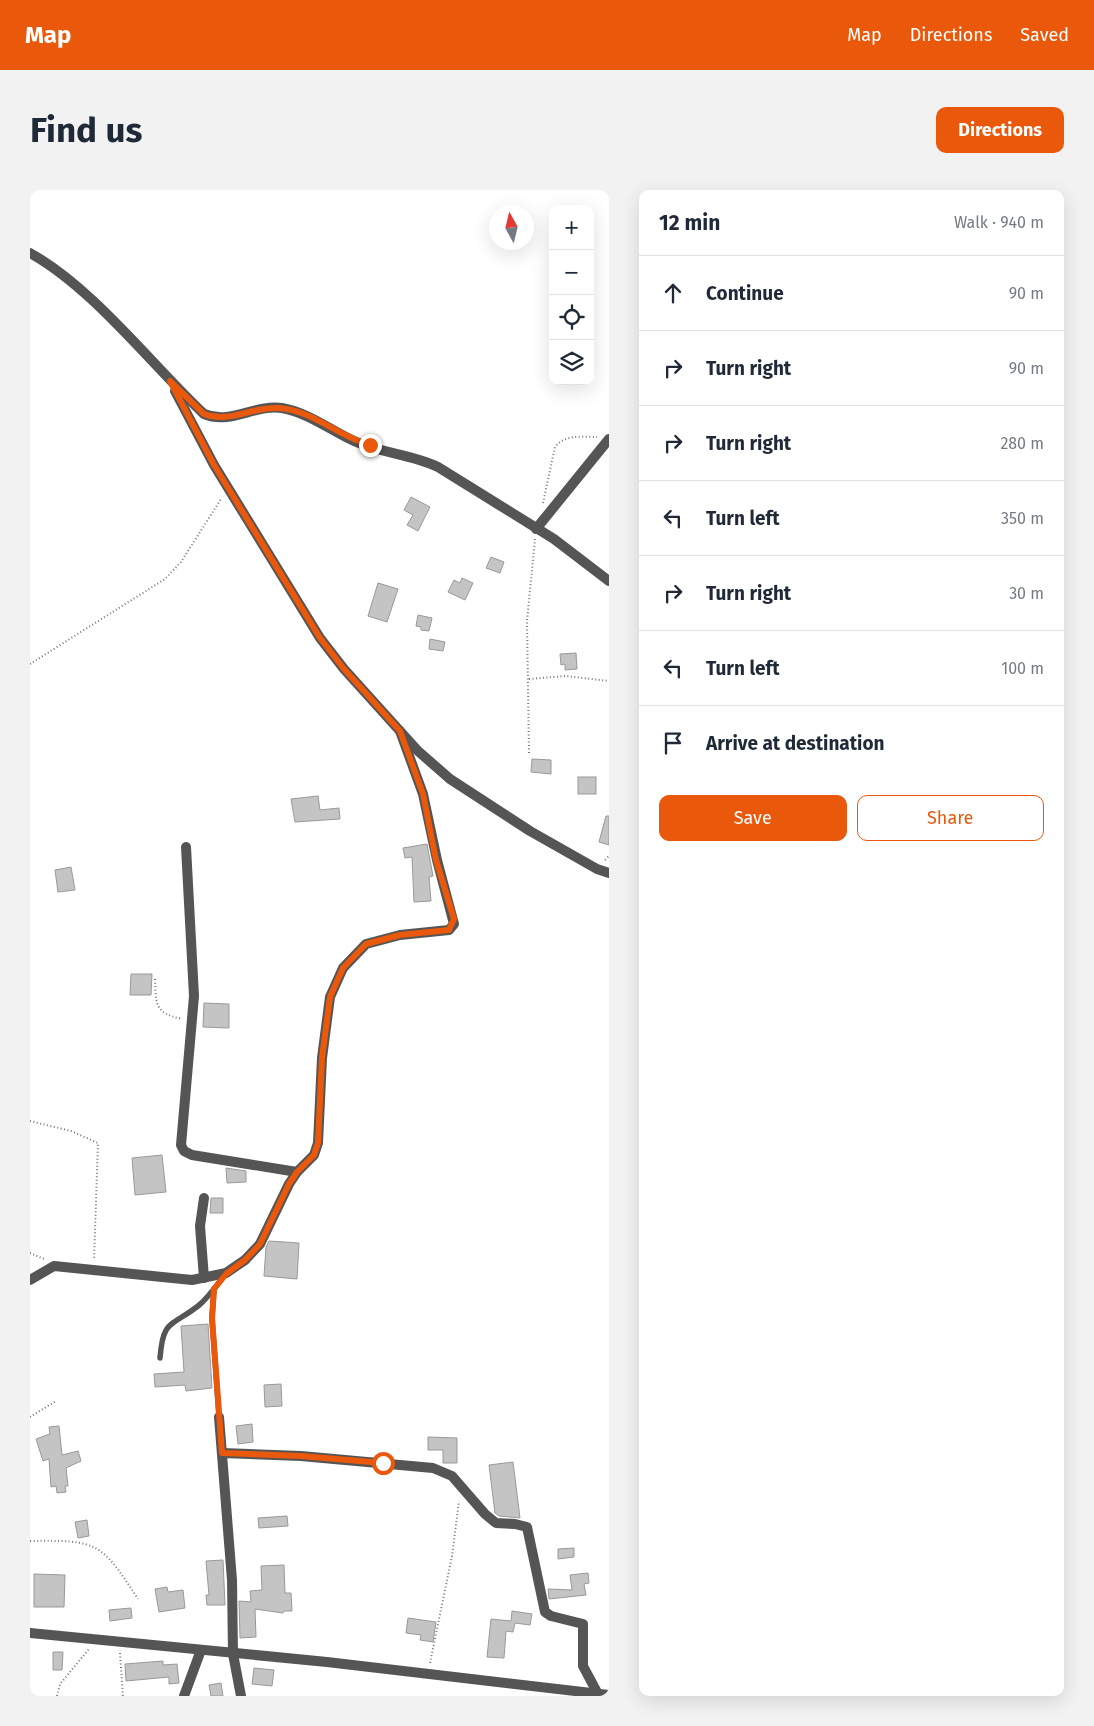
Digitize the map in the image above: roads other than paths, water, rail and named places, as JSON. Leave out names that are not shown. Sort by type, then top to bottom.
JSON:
[{"type":"street","points":[[30,253],[42,260],[96,304],[204,414],[211,417],[225,418],[281,408],[307,415],[356,442],[419,458],[438,467],[538,527],[576,554],[609,581]]},
{"type":"street","points":[[170,381],[228,488],[320,638],[344,669],[418,751],[450,779],[530,831],[596,869],[609,874]]},
{"type":"street","points":[[538,527],[605,438]]},
{"type":"street","points":[[30,1280],[54,1266],[192,1280],[226,1274],[245,1260],[260,1244],[297,1172],[314,1155],[318,1143],[322,1058],[330,997],[343,968],[366,944],[400,935],[449,930],[454,924],[436,860],[423,794],[400,731]]},
{"type":"street","points":[[186,847],[194,973],[192,1022],[180,1142],[184,1151],[192,1155],[297,1172]]},
{"type":"street","points":[[204,1198],[200,1226],[204,1278]]},
{"type":"street","points":[[219,1417],[232,1580],[233,1654],[241,1696]]},
{"type":"street","points":[[222,1453],[301,1456],[433,1468],[452,1476],[496,1523],[527,1527],[545,1612],[551,1616],[583,1624],[583,1666],[598,1694]]},
{"type":"street","points":[[30,1633],[428,1673],[609,1695]]},
{"type":"street","points":[[184,1696],[201,1650]]},
{"type":"lane","points":[[160,1358],[165,1330],[179,1317],[199,1304],[226,1274]]},
{"type":"lane","points":[[214,1289],[212,1318],[219,1417]]}]
